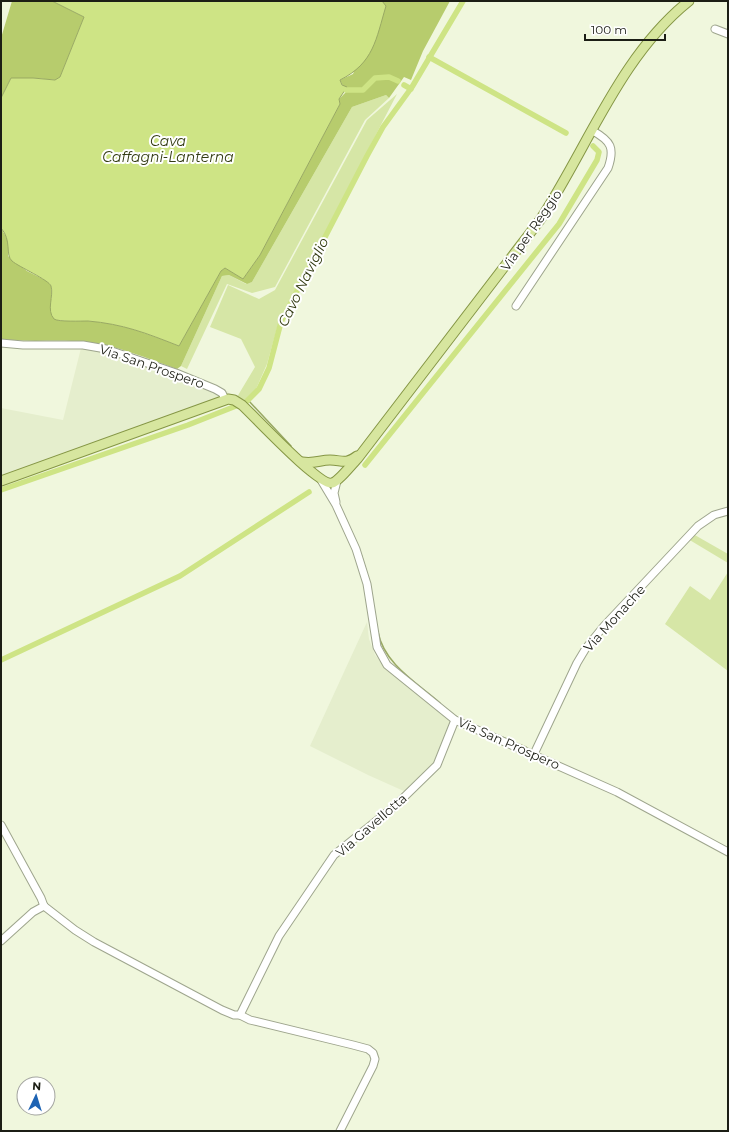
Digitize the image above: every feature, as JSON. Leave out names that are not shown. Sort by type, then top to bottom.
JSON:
[{"type":"main road","name":"Via per Reggio","points":[[338,479],[361,453],[540,220],[564,184],[634,60],[663,24],[690,1]]},
{"type":"main road","points":[[1,481],[229,400],[245,408],[319,478],[330,484],[338,479],[341,470],[336,462]]},
{"type":"main road","name":"Via per Reggio","points":[[300,461],[313,463],[330,460],[336,462],[347,461],[361,453]]},
{"type":"main road","points":[[319,478],[319,466],[323,462]]},
{"type":"street","points":[[715,29],[728,34]]},
{"type":"street","points":[[516,306],[608,168],[612,158],[611,146],[606,139],[593,132]]},
{"type":"street","name":"Via San Prospero","points":[[1,343],[23,345],[83,345],[106,349],[169,370],[215,389],[229,400]]},
{"type":"street","name":"Via San Prospero","points":[[319,478],[336,504],[356,549],[367,584],[377,647],[388,665],[455,720],[534,754],[638,803],[728,852]]},
{"type":"street","name":"Via San Prospero","points":[[336,504],[334,493],[338,479]]},
{"type":"street","name":"Via Monache","points":[[534,754],[577,663],[592,639],[698,526],[714,515],[728,511]]},
{"type":"street","name":"Via Gavellotta","points":[[240,1015],[279,936],[334,856],[396,804],[437,765],[455,720]]},
{"type":"street","points":[[1,825],[44,906],[75,930],[94,942],[234,1015],[240,1015],[250,1020],[368,1049],[374,1053],[375,1060],[373,1066],[340,1131]]},
{"type":"street","points":[[1,941],[33,912],[44,906]]},
{"type":"shaded area","points":[[12,1],[52,1],[84,17],[60,77],[56,80],[11,78],[1,98],[1,38]]},
{"type":"shaded area","points":[[382,1],[450,1],[423,51],[411,80],[404,77],[389,98],[386,95],[352,107],[252,282],[247,284],[229,275],[222,276],[181,366],[177,369],[109,346],[86,342],[23,341],[1,339],[1,228],[9,242],[8,256],[27,271],[49,282],[51,286],[51,310],[59,321],[91,321],[106,323],[149,334],[179,346],[221,271],[225,268],[243,279],[260,255],[340,104],[339,99],[346,92],[340,80],[353,74]]},
{"type":"shaded area","points":[[397,94],[279,321],[267,364],[256,389],[245,400],[237,397],[255,367],[241,339],[210,327],[228,285],[259,299],[275,290],[367,120]]},
{"type":"shaded area","points":[[386,95],[389,98],[365,120],[275,287],[252,293],[227,284],[187,369],[181,366],[222,276],[229,275],[246,284],[252,282],[352,107]]},
{"type":"shaded area","points":[[81,348],[96,349],[188,376],[229,392],[215,399],[1,477],[1,408],[63,420]]},
{"type":"shaded area","points":[[693,534],[728,554],[728,563],[688,539]]},
{"type":"shaded area","points":[[728,572],[728,671],[665,624],[690,586],[710,600]]},
{"type":"shaded area","points":[[367,622],[369,639],[375,655],[389,672],[432,705],[457,719],[439,758],[406,792],[310,746]]},
{"type":"water","name":"Cava Caffagni-Lanterna","points":[[52,1],[382,1],[386,6],[376,39],[367,58],[360,66],[340,80],[342,85],[347,87],[339,99],[340,104],[260,255],[243,279],[225,268],[221,271],[179,346],[145,333],[112,324],[54,319],[50,307],[52,290],[49,283],[16,264],[10,258],[6,237],[1,228],[1,98],[11,78],[55,80],[60,77],[84,17]]},
{"type":"waterway","name":"Cavo Naviglio","points":[[1,490],[188,425],[246,402],[259,389],[269,368],[281,322],[367,156],[383,127],[412,87],[463,1]]},
{"type":"waterway","points":[[429,57],[566,133]]},
{"type":"waterway","points":[[346,90],[363,90],[375,78],[389,77],[398,81]]},
{"type":"waterway","name":"Cavo Naviglio","points":[[404,85],[411,89]]},
{"type":"waterway","points":[[365,465],[559,224],[597,160],[599,152],[593,146]]},
{"type":"waterway","points":[[248,400],[291,446]]},
{"type":"waterway","points":[[1,660],[180,576],[309,492]]},
{"type":"waterway","points":[[361,554],[367,574]]},
{"type":"waterway","points":[[378,632],[381,643],[394,663],[440,703]]},
{"type":"waterway","points":[[478,727],[526,747]]}]
